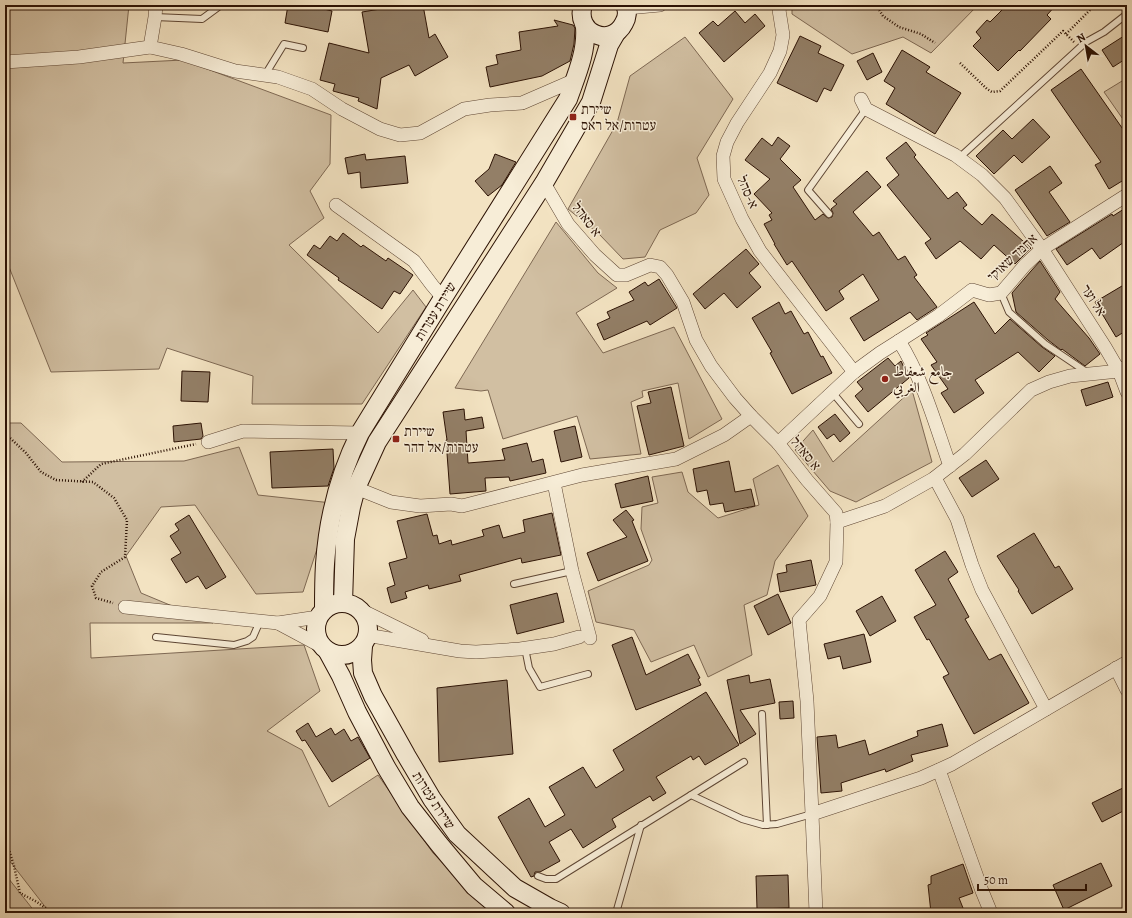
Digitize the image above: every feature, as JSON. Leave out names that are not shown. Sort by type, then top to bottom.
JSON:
[{"type":"main road","name":"שיירת עטרות","points":[[321,614],[325,565],[334,504],[350,452],[360,433],[443,298],[568,99],[580,66],[586,38],[585,27],[581,14],[582,5]]},
{"type":"main road","name":"שיירת עטרות","points":[[351,606],[345,539],[356,488],[377,442],[544,183],[591,102],[609,45],[616,33],[622,28],[626,21],[626,7]]},
{"type":"main road","points":[[585,27],[591,32],[600,36],[608,36],[616,33]]},
{"type":"main road","points":[[331,605],[351,606],[363,614],[367,624],[368,633],[364,642],[352,654],[343,656],[336,655],[324,649],[316,638],[316,626],[321,614],[331,605]]},
{"type":"main road","name":"שיירת עטרות","points":[[364,642],[362,660],[363,673],[373,696],[428,793],[456,834],[515,888],[562,913]]},
{"type":"main road","name":"שיירת עטרות","points":[[324,649],[342,676],[357,712],[386,767],[410,807],[474,886],[506,913]]},
{"type":"street","points":[[626,7],[660,5]]},
{"type":"street","name":"א-סהל","points":[[780,5],[779,10],[783,35],[780,51],[770,73],[737,123],[727,142],[723,156],[724,179],[742,219],[760,251],[854,372]]},
{"type":"street","points":[[150,47],[156,11]]},
{"type":"street","points":[[5,62],[79,57],[150,47],[181,54],[236,71],[278,77],[312,89],[342,109],[374,126],[400,135],[420,133],[464,109],[490,105],[522,103],[575,80]]},
{"type":"street","name":"אל וער","points":[[863,104],[959,158],[982,175],[1004,198],[1042,249],[1123,368],[1127,392]]},
{"type":"street","name":"א סאהל","points":[[544,183],[568,224],[595,255],[617,275],[626,275],[650,266],[660,267],[667,275],[683,302],[696,340],[707,359],[751,416],[778,443],[807,480],[836,513],[837,522]]},
{"type":"street","name":"אחמד שאוקי","points":[[899,341],[938,316],[972,290],[989,295],[1001,293],[1025,265],[1042,249],[1127,195]]},
{"type":"street","points":[[336,205],[414,261],[443,298]]},
{"type":"street","points":[[778,443],[854,372],[899,341],[919,378],[950,466]]},
{"type":"street","points":[[816,913],[807,701],[799,620],[820,596],[836,562],[837,522],[885,506],[936,478],[1001,420],[1031,390],[1070,376],[1123,368]]},
{"type":"street","points":[[356,488],[391,502],[420,506],[451,504],[462,506],[582,475],[676,459],[724,436],[751,416]]},
{"type":"street","points":[[208,442],[244,431],[360,433]]},
{"type":"street","points":[[936,478],[957,519],[982,590],[1046,709]]},
{"type":"street","points":[[364,642],[372,636],[460,651],[476,652],[525,648],[584,638],[554,482]]},
{"type":"street","points":[[351,606],[438,647]]},
{"type":"street","points":[[125,607],[278,623],[321,614]]},
{"type":"street","points":[[278,623],[324,649]]},
{"type":"street","points":[[812,814],[921,778],[952,764],[1121,665],[1127,690]]},
{"type":"street","points":[[939,770],[991,913]]},
{"type":"lane","points":[[156,11],[202,19],[221,5]]},
{"type":"lane","points":[[959,158],[1086,42],[1104,32],[1127,14]]},
{"type":"lane","points":[[265,75],[284,44],[303,48]]},
{"type":"lane","points":[[829,214],[808,190],[863,104]]},
{"type":"lane","points":[[1001,293],[1009,312],[1045,344],[1089,373]]},
{"type":"lane","points":[[832,392],[859,424]]},
{"type":"lane","points":[[514,584],[572,571]]},
{"type":"lane","points":[[156,636],[234,645],[247,641],[253,637],[260,621]]},
{"type":"lane","points":[[525,648],[529,668],[540,687],[588,674]]},
{"type":"lane","points":[[762,714],[767,825]]},
{"type":"lane","points":[[538,876],[546,879],[556,878],[744,762]]},
{"type":"lane","points":[[691,795],[742,819],[763,825],[777,824],[812,814]]},
{"type":"lane","points":[[616,913],[642,825]]},
{"type":"path","points":[[876,5],[883,16],[899,27],[921,34],[935,43]]},
{"type":"path","points":[[1066,34],[1095,5]]},
{"type":"path","points":[[960,62],[987,89],[992,92],[1000,91],[1063,32]]},
{"type":"path","points":[[5,435],[9,437],[26,454],[41,472],[56,480],[93,482],[114,498],[128,520],[125,557],[101,572],[92,586],[96,598],[125,607]]},
{"type":"path","points":[[82,482],[102,464],[208,442]]},
{"type":"path","points":[[5,837],[20,893],[55,913]]},
{"type":"shaded area","points":[[5,5],[129,5],[123,63],[183,60],[331,115],[330,164],[310,191],[324,218],[289,245],[378,333],[413,290],[426,307],[362,404],[252,404],[253,376],[167,348],[159,369],[51,372],[5,257]]},
{"type":"shaded area","points":[[792,5],[978,5],[931,53],[903,37],[852,54],[792,14]]},
{"type":"shaded area","points":[[685,37],[733,99],[697,158],[709,195],[696,213],[660,230],[645,257],[623,259],[599,234],[568,209],[617,123],[630,76]]},
{"type":"shaded area","points":[[1127,78],[1127,125],[1104,92]]},
{"type":"shaded area","points":[[556,222],[598,273],[617,288],[576,313],[603,353],[674,327],[722,419],[689,439],[678,383],[642,391],[643,397],[631,402],[641,454],[590,459],[577,416],[503,439],[488,390],[481,391],[455,388]]},
{"type":"shaded area","points":[[912,390],[932,462],[856,502],[830,491],[795,450],[813,430],[833,462]]},
{"type":"shaded area","points":[[5,423],[21,423],[62,462],[184,461],[239,447],[258,495],[332,503],[303,592],[256,594],[195,505],[161,507],[126,556],[141,593],[213,623],[90,623],[91,658],[304,645],[320,691],[267,731],[302,750],[329,807],[378,775],[433,853],[491,913],[50,913],[5,855]]},
{"type":"shaded area","points":[[778,465],[808,516],[775,561],[767,595],[744,605],[752,655],[708,677],[694,645],[651,662],[634,630],[596,622],[588,591],[649,565],[652,560],[641,529],[642,507],[658,503],[652,477],[682,472],[688,492],[718,518],[759,505],[753,479]]},
{"type":"shaded area","points":[[5,874],[35,912],[35,913],[5,913]]},
{"type":"building","points":[[288,5],[317,5],[316,7],[332,11],[328,32],[285,23]]},
{"type":"building","points":[[405,5],[423,5],[429,38],[435,34],[448,57],[415,76],[409,65],[381,78],[377,109],[358,101],[359,98],[333,91],[335,84],[320,80],[329,43],[369,53],[362,12]]},
{"type":"building","points":[[1007,5],[1056,5],[1047,15],[1051,19],[998,71],[973,46],[981,38],[976,32],[987,20],[990,22]]},
{"type":"building","points":[[735,11],[745,23],[755,14],[765,26],[724,62],[699,33],[713,21],[718,26]]},
{"type":"building","points":[[554,20],[573,25],[575,28],[574,44],[570,61],[542,76],[490,87],[486,67],[498,64],[496,55],[521,50],[519,32],[558,26]]},
{"type":"building","points":[[1127,34],[1127,58],[1113,67],[1102,50]]},
{"type":"building","points":[[800,36],[821,46],[818,53],[844,65],[831,91],[824,88],[817,102],[777,83]]},
{"type":"building","points":[[902,50],[930,67],[926,72],[961,93],[935,134],[886,104],[895,88],[884,81]]},
{"type":"building","points":[[873,53],[882,72],[867,80],[857,61]]},
{"type":"building","points":[[1081,69],[1127,135],[1127,178],[1109,189],[1095,165],[1101,162],[1051,90]]},
{"type":"building","points":[[1033,119],[1050,137],[1022,163],[1014,155],[994,174],[976,156],[1003,130],[1012,139]]},
{"type":"building","points":[[778,137],[790,146],[780,159],[801,180],[793,187],[815,220],[823,214],[828,218],[832,217],[833,213],[831,209],[837,204],[833,201],[867,171],[881,187],[853,212],[873,236],[879,232],[898,260],[905,256],[917,275],[914,277],[937,307],[917,320],[910,312],[864,341],[850,318],[879,300],[863,274],[839,291],[844,299],[826,311],[792,261],[787,265],[774,244],[764,224],[772,220],[769,215],[772,213],[754,194],[770,179],[745,160],[762,138],[772,146]]},
{"type":"building","points":[[906,142],[916,155],[914,157],[948,199],[957,192],[967,205],[963,208],[982,225],[992,214],[1031,248],[1015,264],[994,245],[981,259],[960,241],[936,259],[925,243],[931,239],[887,185],[899,175],[886,158]]},
{"type":"building","points":[[365,154],[366,160],[405,156],[408,183],[361,188],[360,172],[348,174],[345,158]]},
{"type":"building","points":[[495,154],[516,162],[502,185],[488,196],[475,181],[489,169]]},
{"type":"building","points":[[1050,166],[1062,183],[1049,192],[1070,222],[1047,236],[1015,190]]},
{"type":"building","points":[[1127,207],[1127,240],[1100,259],[1092,248],[1067,265],[1056,249],[1112,214],[1113,216]]},
{"type":"building","points":[[343,233],[361,247],[363,245],[386,261],[388,258],[413,275],[400,294],[394,291],[382,309],[338,280],[339,278],[307,255],[314,245],[320,249],[330,236],[337,241]]},
{"type":"building","points":[[746,249],[759,264],[749,273],[761,287],[737,308],[724,293],[705,309],[693,294]]},
{"type":"building","points":[[1040,261],[1060,292],[1055,299],[1089,338],[1100,354],[1085,366],[1048,340],[1016,312],[1012,293]]},
{"type":"building","points":[[659,279],[677,308],[650,325],[647,321],[604,340],[597,324],[610,318],[607,312],[634,300],[629,292],[645,282],[648,286]]},
{"type":"building","points":[[1127,283],[1127,330],[1116,337],[1095,302]]},
{"type":"building","points":[[779,302],[785,314],[791,311],[804,334],[808,332],[821,357],[823,356],[832,373],[792,394],[770,353],[772,352],[752,318]]},
{"type":"building","points":[[974,302],[995,334],[1010,319],[1042,347],[1055,356],[1039,372],[1018,352],[975,380],[984,393],[954,413],[941,393],[948,389],[931,365],[937,362],[921,339],[928,335],[926,333]]},
{"type":"building","points":[[888,358],[895,366],[901,361],[909,378],[868,412],[855,396],[863,389],[857,382]]},
{"type":"building","points":[[182,371],[210,372],[208,402],[181,401]]},
{"type":"building","points":[[1108,382],[1113,397],[1086,406],[1081,390]]},
{"type":"building","points":[[671,387],[684,446],[649,455],[637,406],[651,403],[648,392]]},
{"type":"building","points":[[464,409],[465,420],[482,417],[484,428],[466,431],[468,463],[505,460],[502,449],[527,443],[532,462],[543,459],[546,473],[510,481],[509,477],[485,478],[486,491],[450,494],[447,440],[443,412]]},
{"type":"building","points":[[835,414],[850,433],[840,442],[834,434],[827,439],[818,427]]},
{"type":"building","points":[[201,423],[203,436],[201,439],[174,442],[173,426]]},
{"type":"building","points":[[575,426],[582,457],[561,462],[554,431]]},
{"type":"building","points":[[333,449],[334,468],[328,486],[272,488],[270,452]]},
{"type":"building","points":[[986,460],[999,479],[972,497],[959,478]]},
{"type":"building","points":[[729,461],[735,492],[751,489],[755,506],[725,512],[723,503],[710,505],[707,490],[697,492],[693,469]]},
{"type":"building","points":[[648,476],[653,501],[621,508],[615,484]]},
{"type":"building","points":[[626,510],[634,520],[632,521],[648,561],[598,581],[587,553],[627,537],[613,520]]},
{"type":"building","points":[[552,513],[561,555],[522,563],[521,558],[459,575],[461,581],[429,589],[428,585],[405,592],[407,598],[391,603],[387,588],[395,585],[389,563],[407,558],[397,521],[427,514],[433,536],[437,535],[439,544],[451,540],[452,545],[484,536],[482,530],[499,525],[503,538],[525,532],[523,520]]},
{"type":"building","points":[[189,515],[226,577],[206,589],[198,576],[186,583],[171,559],[181,553],[170,536],[179,530],[175,524]]},
{"type":"building","points":[[1034,533],[1055,568],[1059,566],[1073,589],[1032,614],[1018,591],[1019,590],[997,556]]},
{"type":"building","points":[[945,551],[958,572],[948,579],[969,617],[965,619],[989,660],[1001,654],[1029,703],[974,734],[943,677],[949,674],[929,639],[927,640],[914,617],[936,605],[915,570]]},
{"type":"building","points":[[811,560],[816,585],[780,592],[777,574],[787,572],[786,565]]},
{"type":"building","points":[[557,593],[564,622],[517,634],[510,605]]},
{"type":"building","points":[[778,594],[791,623],[768,635],[754,606]]},
{"type":"building","points":[[882,596],[896,621],[870,636],[856,611]]},
{"type":"building","points":[[864,634],[871,662],[843,669],[840,656],[828,659],[824,644]]},
{"type":"building","points":[[632,637],[646,675],[688,654],[700,678],[698,679],[701,685],[636,710],[612,645]]},
{"type":"building","points":[[749,675],[750,683],[770,679],[775,703],[740,710],[756,734],[740,744],[727,680]]},
{"type":"building","points":[[507,680],[513,754],[439,762],[437,688]]},
{"type":"building","points":[[706,692],[739,745],[705,765],[699,756],[693,760],[691,756],[656,777],[666,793],[653,801],[650,796],[612,819],[616,827],[583,848],[571,829],[549,842],[560,861],[540,872],[535,872],[534,876],[531,877],[498,817],[529,798],[545,827],[565,815],[549,787],[583,767],[596,788],[624,770],[613,750]]},
{"type":"building","points":[[793,701],[794,718],[780,719],[779,702]]},
{"type":"building","points":[[308,723],[316,737],[331,728],[335,735],[344,729],[351,741],[358,737],[370,758],[332,782],[305,740],[302,741],[296,731]]},
{"type":"building","points":[[942,724],[948,746],[911,755],[913,761],[886,772],[885,769],[841,783],[842,791],[821,793],[817,737],[836,735],[838,748],[865,740],[869,755],[918,736],[917,731]]},
{"type":"building","points":[[1127,786],[1127,809],[1102,822],[1092,803]]},
{"type":"building","points":[[1101,863],[1112,886],[1064,910],[1053,885]]},
{"type":"building","points":[[963,864],[973,893],[959,898],[965,913],[931,913],[928,885],[931,884],[931,876]]},
{"type":"building","points":[[788,875],[789,908],[757,909],[756,876]]},
{"type":"place","name":"שיירת עטרות/אל ראס","points":[[573,117]]},
{"type":"place","name":"جامع شعفاط الغربي","points":[[885,379]]},
{"type":"place","name":"שיירת עטרות/אל דהר","points":[[396,439]]}]
